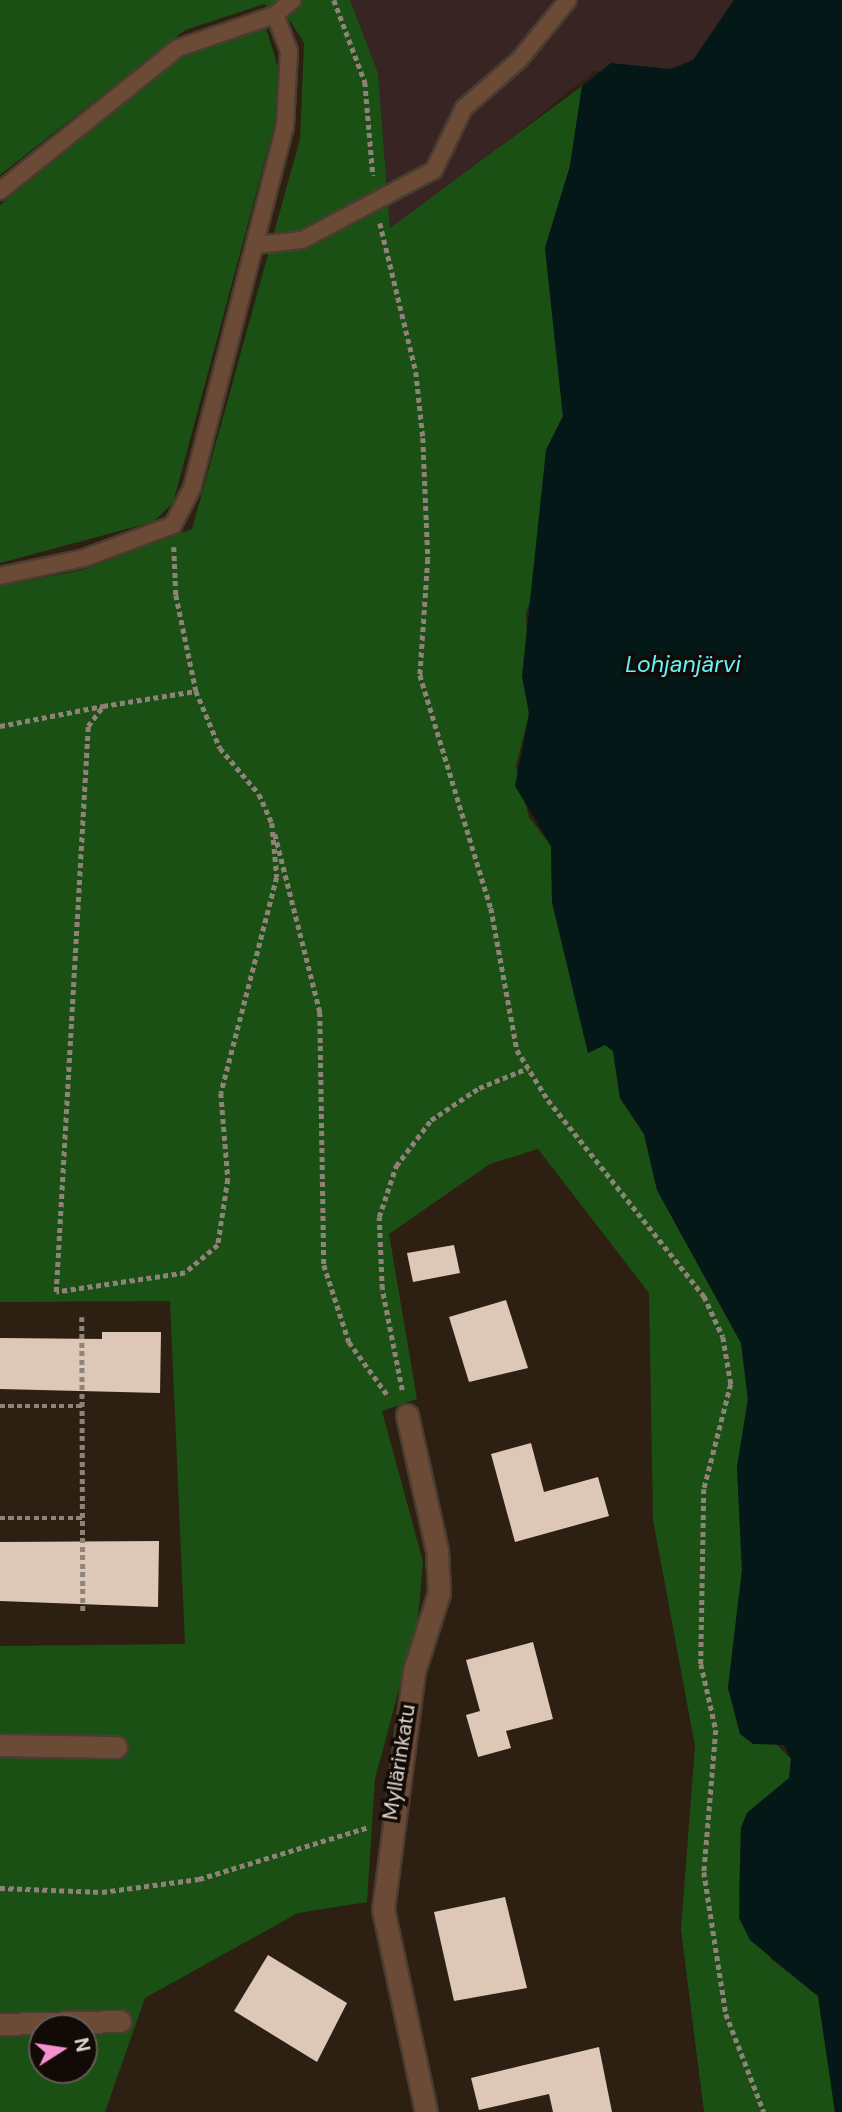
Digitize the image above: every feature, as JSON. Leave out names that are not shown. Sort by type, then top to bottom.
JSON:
[{"type":"street","name":"Myllärinkatu","points":[[407,1415],[438,1550],[439,1593],[414,1671],[390,1820],[383,1909],[426,2112]]},
{"type":"street","points":[[0,1745],[116,1747]]},
{"type":"street","points":[[0,2024],[120,2021]]},
{"type":"lane","points":[[0,191],[178,48],[275,15],[292,0]]},
{"type":"lane","points":[[256,245],[302,240],[376,205],[434,170],[464,108],[519,60],[568,0]]},
{"type":"lane","points":[[0,576],[84,558],[173,525],[192,488],[256,245],[290,86],[289,51],[275,15]]},
{"type":"path","points":[[334,0],[365,82],[376,205],[416,372],[423,438],[428,559],[420,675],[491,908],[514,1037],[528,1068],[704,1296],[723,1337],[731,1384],[704,1489],[701,1664],[716,1730],[704,1872],[726,2014],[764,2112]]},
{"type":"path","points":[[173,525],[176,595],[196,691],[220,748],[259,794],[272,823],[320,1012],[324,1265],[349,1342],[371,1378],[407,1415]]},
{"type":"path","points":[[0,726],[196,691]]},
{"type":"path","points":[[103,706],[88,726],[56,1292],[185,1273],[218,1245],[228,1179],[221,1093],[277,877],[272,823]]},
{"type":"path","points":[[407,1415],[382,1289],[379,1217],[396,1166],[431,1120],[479,1088],[528,1068]]},
{"type":"path","points":[[82,1317],[83,1611]]},
{"type":"path","points":[[0,1406],[83,1406]]},
{"type":"path","points":[[0,1518],[83,1518]]},
{"type":"path","points":[[0,1888],[102,1892],[199,1879],[390,1820]]},
{"type":"shaded area","points":[[350,0],[734,0],[693,60],[671,69],[594,71],[430,204],[390,228],[378,73]]},
{"type":"green space","points":[[0,0],[350,0],[378,73],[390,228],[582,86],[570,166],[545,248],[563,416],[546,450],[536,582],[526,614],[529,714],[516,767],[529,817],[551,846],[552,902],[588,1052],[605,1044],[613,1051],[620,1098],[644,1134],[657,1190],[741,1343],[748,1399],[737,1467],[742,1570],[728,1688],[753,1744],[773,1741],[791,1759],[789,1778],[747,1813],[741,1828],[739,1895],[771,1959],[818,1996],[835,2112],[704,2112],[681,1929],[695,1746],[653,1520],[649,1293],[538,1149],[490,1164],[389,1234],[417,1399],[382,1411],[423,1562],[418,1618],[375,1779],[367,1902],[298,1913],[145,1998],[105,2112],[0,2112],[0,1646],[185,1644],[170,1301],[0,1302],[0,586],[82,570],[192,529],[300,139],[304,43],[291,22],[264,4],[185,30],[0,175]]},
{"type":"green space","points":[[266,28],[278,67],[275,123],[173,503],[153,522],[0,563],[0,205],[184,56]]},
{"type":"water","name":"Lohjanjärvi","points":[[734,0],[842,0],[842,2112],[835,2112],[818,1996],[750,1940],[739,1918],[741,1828],[747,1813],[789,1778],[791,1759],[784,1745],[753,1744],[740,1734],[728,1688],[742,1570],[737,1467],[748,1399],[741,1343],[657,1190],[644,1134],[620,1098],[613,1051],[605,1045],[588,1053],[552,902],[551,846],[515,786],[529,714],[522,676],[546,450],[563,416],[545,248],[570,166],[582,86],[611,63],[671,69],[693,60]]},
{"type":"building","points":[[454,1245],[460,1273],[413,1282],[407,1253]]},
{"type":"building","points":[[506,1300],[528,1368],[469,1382],[449,1317]]},
{"type":"building","points":[[102,1332],[161,1332],[160,1393],[0,1389],[0,1338],[102,1339]]},
{"type":"building","points":[[531,1443],[544,1492],[598,1477],[609,1516],[515,1542],[491,1454]]},
{"type":"building","points":[[159,1541],[158,1607],[0,1601],[0,1542]]},
{"type":"building","points":[[533,1642],[553,1719],[506,1731],[511,1748],[478,1757],[466,1715],[480,1711],[466,1660]]},
{"type":"building","points":[[505,1897],[527,1988],[454,2001],[434,1912]]},
{"type":"building","points":[[268,1955],[347,2003],[317,2062],[234,2011]]},
{"type":"building","points":[[599,2047],[612,2112],[553,2112],[549,2094],[479,2110],[471,2078]]}]
